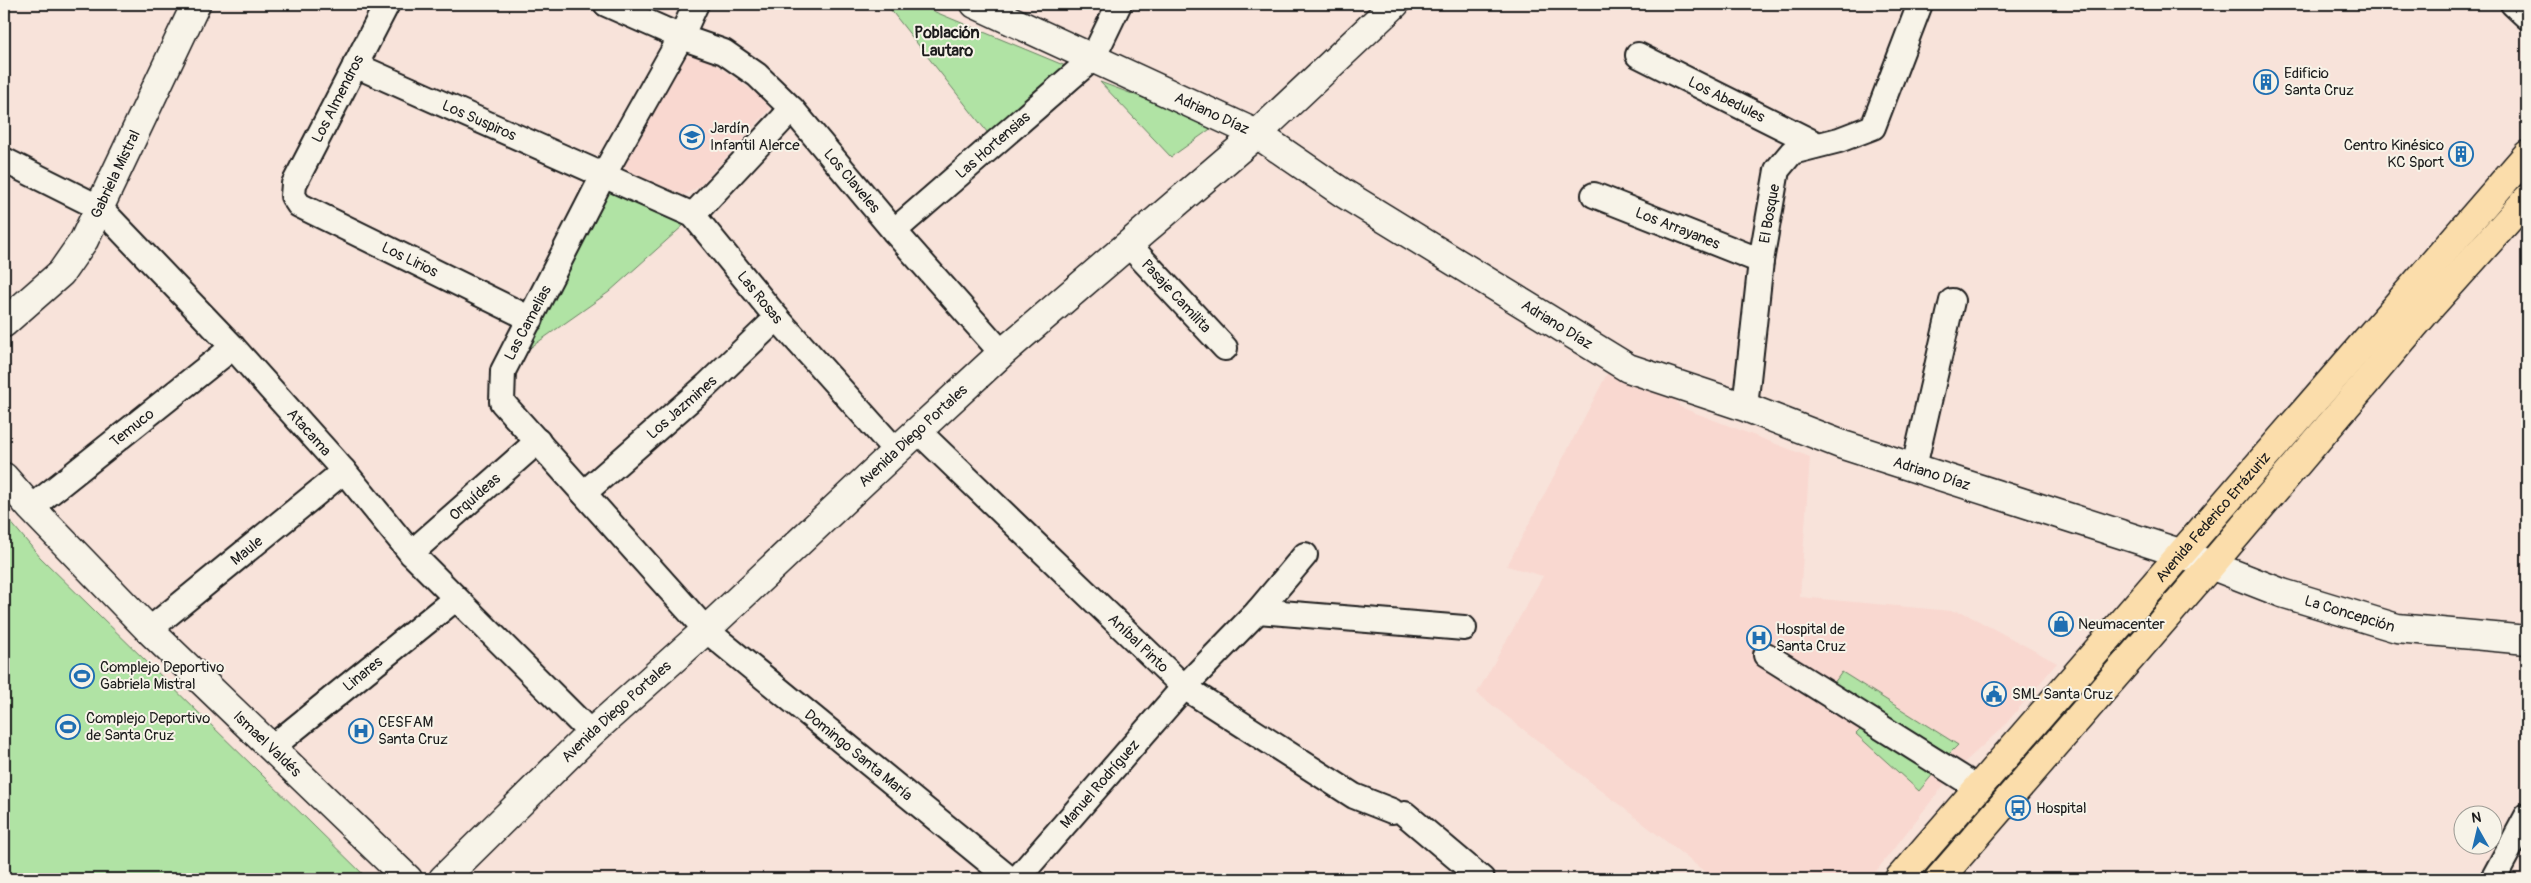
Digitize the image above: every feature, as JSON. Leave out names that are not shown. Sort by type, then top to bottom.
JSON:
[{"type":"main road","name":"Gabriela Mistral","points":[[4,323],[61,272],[84,240],[196,4]]},
{"type":"main road","name":"Adriano Díaz","points":[[975,4],[1258,134],[1343,193],[1628,368],[1745,407],[1843,445],[2180,553]]},
{"type":"main road","name":"Avenida Diego Portales","points":[[443,879],[591,734],[706,630],[896,450],[1002,353],[1258,134],[1395,4]]},
{"type":"main road","name":"Avenida Federico Errázuriz","points":[[1899,879],[2180,553],[2527,156]]},
{"type":"main road","name":"Avenida Federico Errázuriz","points":[[1939,879],[2212,564],[2425,313],[2527,199]]},
{"type":"main road","name":"Ismael Valdés","points":[[4,477],[31,508],[149,630],[408,879]]},
{"type":"main road","name":"La Concepción","points":[[2180,553],[2282,593],[2397,628],[2527,640]]},
{"type":"street","name":"Los Almendros","points":[[293,196],[294,184],[387,4]]},
{"type":"street","name":"Los Claveles","points":[[606,4],[681,37],[724,52],[757,75],[792,109],[894,231],[1002,353]]},
{"type":"street","name":"Las Camelias","points":[[696,4],[681,37],[604,174],[503,371],[502,402],[706,630]]},
{"type":"street","points":[[1093,58],[1120,4]]},
{"type":"street","points":[[2513,4],[2527,17]]},
{"type":"street","name":"El Bosque","points":[[1745,407],[1761,261],[1777,170],[1792,152],[1816,144],[1839,140],[1873,127],[1913,6]]},
{"type":"street","name":"Los Abedules","points":[[1638,54],[1816,144]]},
{"type":"street","name":"Las Hortensias","points":[[894,231],[1093,58]]},
{"type":"street","name":"Los Suspiros","points":[[355,65],[604,174]]},
{"type":"street","points":[[693,215],[792,109]]},
{"type":"street","name":"Atacama","points":[[4,160],[100,208],[233,347],[344,471],[411,553],[591,734]]},
{"type":"street","name":"Las Rosas","points":[[604,174],[693,215],[777,318],[896,450]]},
{"type":"street","name":"Los Arrayanes","points":[[1594,194],[1761,261]]},
{"type":"street","name":"Los Lirios","points":[[293,196],[299,205],[531,319]]},
{"type":"street","name":"Pasaje Camilita","points":[[1128,244],[1225,348]]},
{"type":"street","points":[[1914,467],[1952,301]]},
{"type":"street","name":"Los Jazmines","points":[[584,493],[707,385],[777,318]]},
{"type":"street","name":"Temuco","points":[[31,508],[233,347]]},
{"type":"street","name":"Aníbal Pinto","points":[[918,431],[1184,687],[1354,796],[1399,812],[1482,879]]},
{"type":"street","name":"Orquídeas","points":[[411,553],[538,441]]},
{"type":"street","name":"Maule","points":[[149,630],[344,471]]},
{"type":"street","name":"Manuel Rodríguez","points":[[1017,879],[1184,687],[1258,611],[1305,555]]},
{"type":"street","name":"Linares","points":[[271,748],[455,599]]},
{"type":"street","points":[[1258,611],[1464,628]]},
{"type":"street","name":"Domingo Santa María","points":[[706,630],[1010,879]]},
{"type":"street","points":[[1766,655],[1978,788]]},
{"type":"street","points":[[2493,879],[2527,816]]},
{"type":"shaded area","name":"Jardín Infantil Alerce","points":[[700,53],[761,97],[770,109],[699,187],[684,195],[629,172],[624,165],[684,57]]},
{"type":"shaded area","name":"Hospital de Santa Cruz","points":[[1608,372],[1675,399],[1680,407],[1810,457],[1800,597],[1962,612],[2057,663],[2004,726],[1954,772],[1870,879],[1714,879],[1477,693],[1543,576],[1507,566]]},
{"type":"green space","points":[[886,4],[916,4],[1068,67],[991,137]]},
{"type":"green space","points":[[1100,82],[1216,125],[1171,157]]},
{"type":"green space","points":[[610,188],[685,224],[609,292],[524,352]]},
{"type":"green space","name":"Complejo Deportivo Gabriela Mistral","points":[[4,514],[40,557],[368,879],[4,879]]},
{"type":"green space","points":[[1842,672],[1958,745],[1949,754],[1834,683]]},
{"type":"green space","points":[[1862,728],[1934,773],[1919,791],[1856,734]]},
{"type":"place","name":"Edificio Santa Cruz","points":[[2266,82]]},
{"type":"place","name":"Jardín Infantil Alerce","points":[[692,137]]},
{"type":"place","name":"Centro Kinésico KC Sport","points":[[2461,154]]},
{"type":"place","name":"Neumacenter","points":[[2061,624]]},
{"type":"place","name":"Hospital de Santa Cruz","points":[[1759,638]]},
{"type":"place","name":"Complejo Deportivo Gabriela Mistral","points":[[82,676]]},
{"type":"place","name":"SML Santa Cruz","points":[[1994,694]]},
{"type":"place","name":"Complejo Deportivo de Santa Cruz","points":[[68,727]]},
{"type":"place","name":"CESFAM Santa Cruz","points":[[361,731]]},
{"type":"place","name":"Hospital","points":[[2018,808]]},
{"type":"district","name":"Población Lautaro","points":[[947,42]]}]
